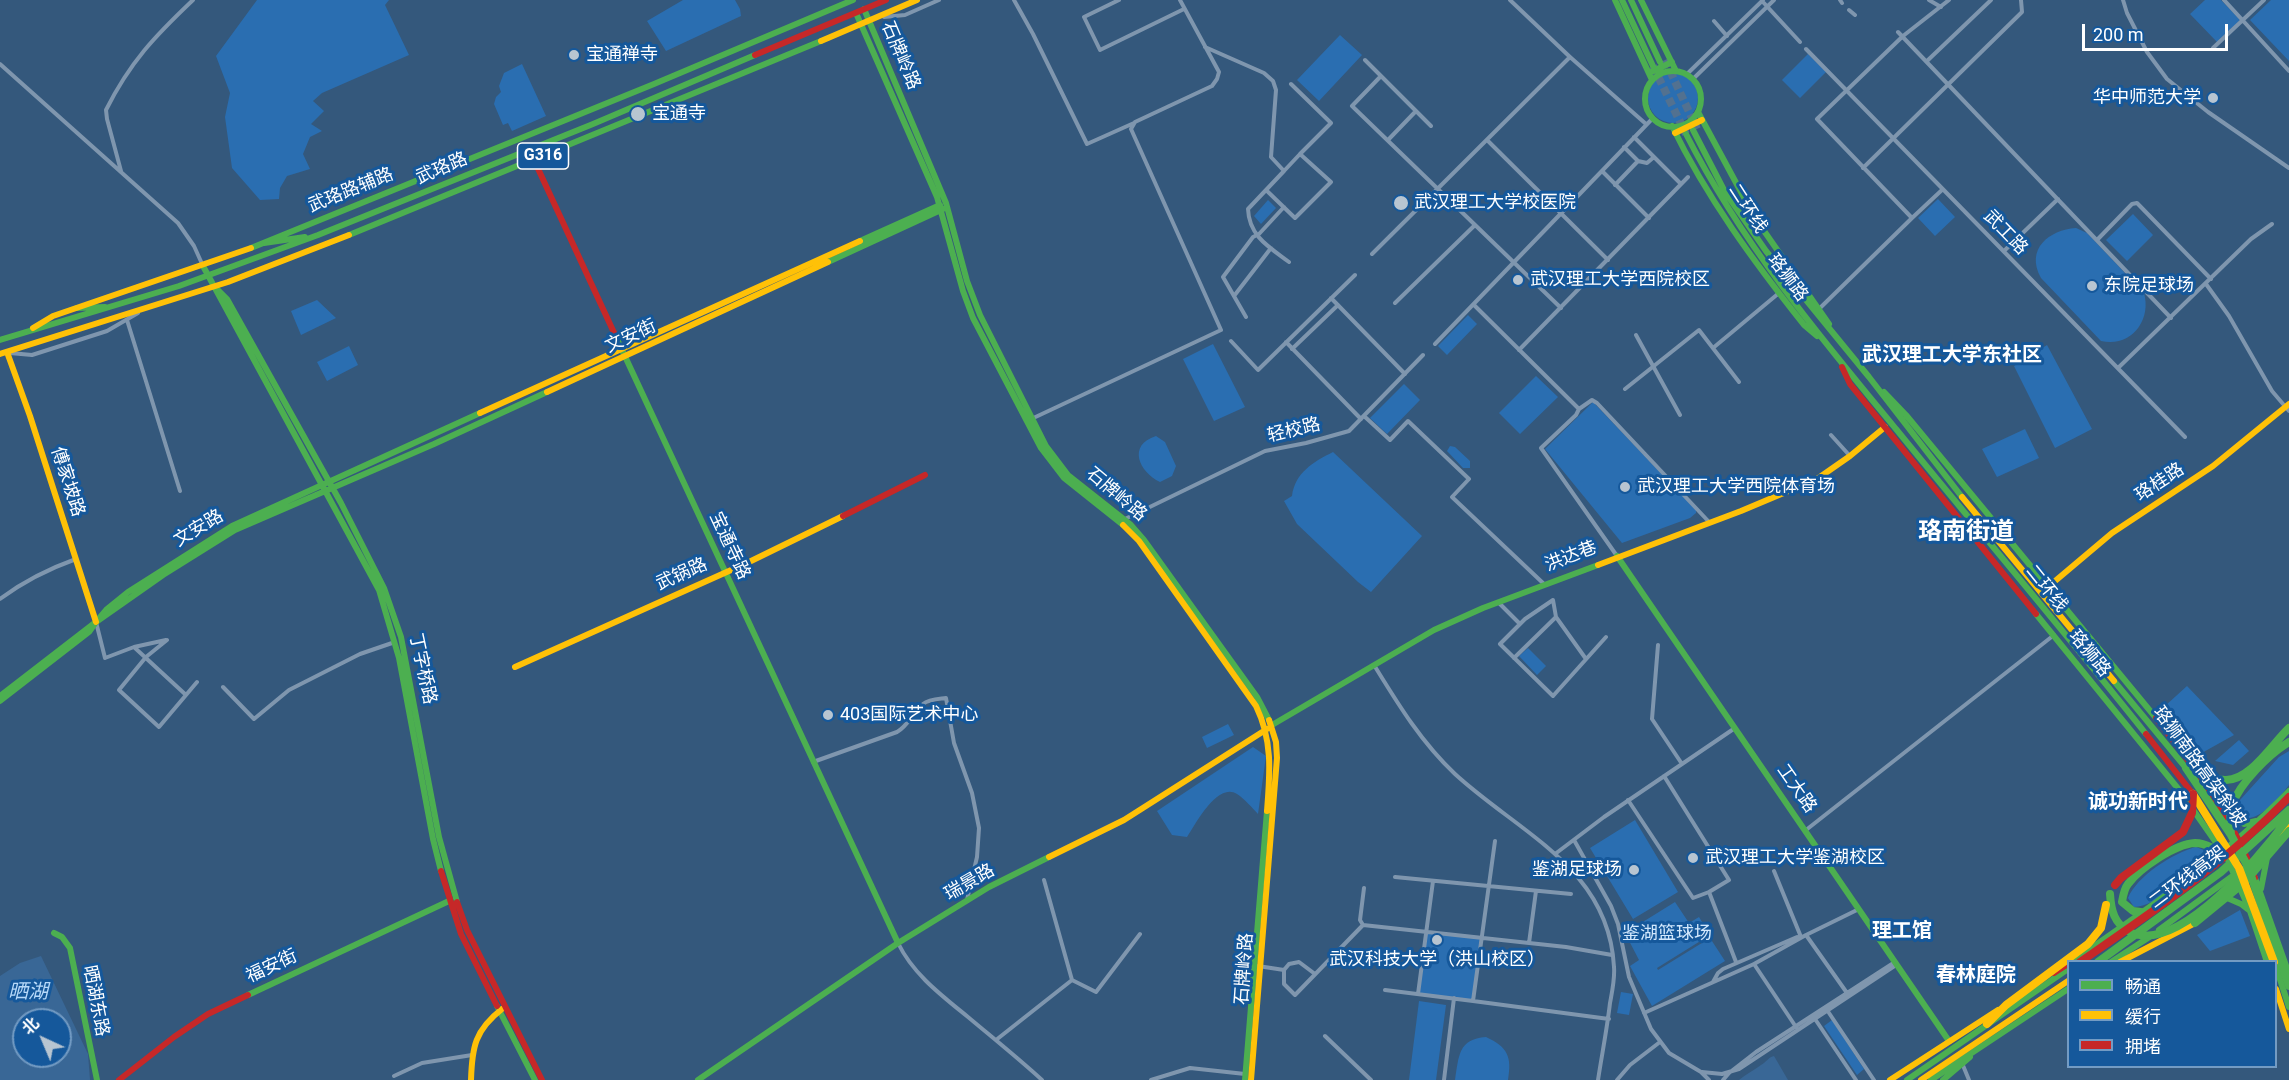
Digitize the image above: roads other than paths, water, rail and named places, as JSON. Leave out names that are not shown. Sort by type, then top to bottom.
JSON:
[{"type":"main road","name":"武珞路辅路","points":[[25,333],[53,316],[264,243],[648,87],[853,0]]},
{"type":"main road","name":"武珞路","points":[[0,340],[208,276],[318,236],[593,124],[886,0]]},
{"type":"main road","name":"武珞路","points":[[3,353],[215,287],[534,160],[866,24],[917,0]]},
{"type":"main road","points":[[1615,0],[1663,73],[1676,71]]},
{"type":"main road","points":[[1622,0],[1658,67],[1690,77],[1700,91],[1696,127],[1674,132],[1660,123],[1650,121],[1646,97],[1658,67],[1639,0]]},
{"type":"main road","points":[[1631,0],[1658,67]]},
{"type":"main road","name":"石牌岭路","points":[[860,11],[944,207],[963,291],[973,318],[1030,420],[1045,454],[1056,470],[1075,488],[1122,521],[1139,541],[1251,697],[1269,727],[1270,767],[1247,1078]]},
{"type":"main road","points":[[1674,132],[1698,112]]},
{"type":"main road","name":"珞狮路","points":[[1696,127],[1717,150],[1755,218],[1820,308],[1839,340]]},
{"type":"main road","name":"二环线","points":[[1696,127],[1740,215],[1946,477],[2133,701]]},
{"type":"main road","name":"二环线","points":[[1696,127],[1705,171],[1735,220],[1824,342],[2125,708],[2193,795],[2237,871],[2273,960]]},
{"type":"main road","name":"珞狮路","points":[[1674,132],[1730,228],[1804,325],[1824,342]]},
{"type":"main road","name":"宝通寺路","points":[[534,160],[898,943]]},
{"type":"main road","name":"文安街","points":[[328,486],[623,353],[729,300],[944,207]]},
{"type":"main road","points":[[264,243],[318,236]]},
{"type":"main road","name":"丁字桥路","points":[[203,266],[220,300],[328,486],[384,588],[405,654],[446,864],[467,930],[535,1080]]},
{"type":"main road","points":[[77,308],[112,307]]},
{"type":"main road","points":[[0,335],[11,337]]},
{"type":"main road","name":"傅家坡路","points":[[3,353],[30,416],[96,622]]},
{"type":"main road","name":"珞狮路","points":[[1841,363],[1850,384],[2180,791],[2237,871]]},
{"type":"main road","name":"珞狮路","points":[[1869,377],[1906,415],[2139,694],[2208,787],[2239,839],[2250,863],[2289,974]]},
{"type":"main road","name":"珞桂路","points":[[2048,587],[2112,533],[2213,466],[2288,407]]},
{"type":"main road","name":"洪达巷","points":[[1269,727],[1434,630],[1498,602],[1710,523],[1817,479],[1885,427]]},
{"type":"main road","name":"武锅路","points":[[514,667],[725,572],[925,475]]},
{"type":"main road","name":"丁字桥路","points":[[328,486],[379,590],[395,642],[433,839],[450,901],[465,943],[542,1080]]},
{"type":"main road","name":"文安路","points":[[0,701],[89,632],[107,609],[128,592],[232,526],[328,486]]},
{"type":"main road","name":"工大路","points":[[1617,556],[1949,1041]]},
{"type":"main road","name":"文安路","points":[[0,696],[96,622]]},
{"type":"main road","name":"珞狮南路高架斜坡","points":[[2133,701],[2186,768],[2231,835],[2253,880],[2289,986]]},
{"type":"main road","name":"瑞景路","points":[[698,1080],[898,943],[989,887],[1124,820],[1269,727]]},
{"type":"main road","points":[[2186,768],[2216,781],[2231,781],[2253,768],[2289,728]]},
{"type":"main road","points":[[2231,835],[2230,815],[2235,799],[2276,751],[2289,742]]},
{"type":"main road","points":[[2208,787],[2217,794],[2234,817],[2244,824],[2251,824],[2272,809]]},
{"type":"main road","points":[[2073,960],[2199,872],[2239,839],[2289,791]]},
{"type":"main road","points":[[2067,960],[2088,945],[2101,928],[2110,894],[2121,878],[2183,832],[2192,813],[2193,795]]},
{"type":"main road","points":[[2083,960],[2233,851],[2289,797]]},
{"type":"main road","name":"二环线高架","points":[[2101,960],[2239,859],[2289,810]]},
{"type":"main road","points":[[2110,894],[2111,913],[2123,928],[2139,936],[2148,936],[2167,930],[2196,914],[2236,882],[2289,817]]},
{"type":"main road","points":[[2114,960],[2250,863],[2289,825]]},
{"type":"main road","points":[[2124,960],[2180,933],[2222,904],[2245,882],[2289,831]]},
{"type":"main road","points":[[2199,872],[2213,851],[2212,836]]},
{"type":"main road","points":[[2261,892],[2264,866],[2274,841]]},
{"type":"main road","points":[[2148,914],[2129,910],[2122,902],[2127,885],[2137,875],[2175,849],[2193,843],[2207,845],[2221,852],[2237,871],[2265,960]]},
{"type":"main road","points":[[2201,900],[2222,897],[2235,900],[2250,911]]},
{"type":"main road","name":"福安街","points":[[119,1080],[174,1036],[208,1014],[450,901]]},
{"type":"main road","name":"晒湖东路","points":[[54,933],[62,937],[70,948],[95,1076],[98,1080]]},
{"type":"main road","points":[[1988,1024],[2014,999],[2067,960]]},
{"type":"main road","points":[[1890,1080],[2067,964]]},
{"type":"main road","points":[[1907,1080],[2067,970]]},
{"type":"main road","points":[[2277,970],[2289,1007]]},
{"type":"main road","points":[[1921,1080],[2067,982]]},
{"type":"main road","points":[[2040,1000],[2067,988]]},
{"type":"main road","points":[[1944,1080],[1976,1050],[2067,989]]},
{"type":"main road","points":[[2277,991],[2289,1029]]},
{"type":"main road","points":[[471,1080],[474,1041],[488,1020],[503,1009]]},
{"type":"main road","points":[[1931,1080],[1962,1062]]},
{"type":"street","points":[[121,172],[106,110],[136,59],[155,36],[193,0]]},
{"type":"street","points":[[881,17],[905,15],[939,0]]},
{"type":"street","points":[[1014,0],[1088,144],[1215,83],[1219,72],[1180,0]]},
{"type":"street","points":[[1119,0],[1084,17],[1100,50],[1184,9]]},
{"type":"street","points":[[1435,344],[1515,264],[1650,121],[1570,57],[1510,0]]},
{"type":"street","points":[[1690,77],[1726,35],[1763,0],[1800,42]]},
{"type":"street","points":[[1690,77],[1774,0]]},
{"type":"street","points":[[1929,0],[1941,7]]},
{"type":"street","points":[[1912,218],[1816,119],[1903,36],[1949,0]]},
{"type":"street","points":[[1927,61],[1991,0]]},
{"type":"street","points":[[1863,168],[2022,12],[2021,0]]},
{"type":"street","points":[[2123,0],[2127,13],[2147,52],[2167,79],[2208,112],[2289,168]]},
{"type":"street","points":[[2213,48],[2264,0]]},
{"type":"street","points":[[2227,1],[2289,71]]},
{"type":"street","points":[[1849,10],[1855,15]]},
{"type":"street","points":[[1714,21],[1731,41]]},
{"type":"street","points":[[1898,32],[2172,318]]},
{"type":"street","points":[[1205,47],[1264,73],[1273,81],[1276,90],[1270,157],[1284,171]]},
{"type":"street","name":"武工路","points":[[1806,49],[2185,437]]},
{"type":"street","points":[[1371,254],[1570,57]]},
{"type":"street","points":[[1365,60],[1431,126]]},
{"type":"street","points":[[0,64],[178,223],[194,246],[203,266]]},
{"type":"street","points":[[1381,76],[1352,106],[1561,308]]},
{"type":"street","points":[[1289,262],[1256,235],[1250,224],[1248,209],[1331,123],[1291,84]]},
{"type":"street","points":[[1388,140],[1416,111]]},
{"type":"street","points":[[1030,420],[1221,330],[1132,133],[1131,129],[1135,122]]},
{"type":"street","points":[[1634,137],[1681,184]]},
{"type":"street","points":[[1487,140],[1608,260]]},
{"type":"street","points":[[1624,147],[1638,161],[1647,163],[1654,157]]},
{"type":"street","points":[[1266,190],[1295,218],[1331,182],[1300,154]]},
{"type":"street","points":[[1615,185],[1638,161]]},
{"type":"street","points":[[1602,171],[1649,218]]},
{"type":"street","points":[[1519,350],[1688,177]]},
{"type":"street","points":[[1820,308],[1943,189]]},
{"type":"street","points":[[2004,251],[2058,199]]},
{"type":"street","points":[[2097,240],[2132,204],[2137,203],[2211,279]]},
{"type":"street","points":[[1246,317],[1223,277],[1253,237],[1284,207]]},
{"type":"street","points":[[2118,368],[2172,318],[2251,238],[2272,224]]},
{"type":"street","points":[[1395,303],[1475,225]]},
{"type":"street","points":[[1234,296],[1271,248]]},
{"type":"street","points":[[1232,341],[1258,370],[1355,275]]},
{"type":"street","points":[[2206,284],[2229,316],[2272,391],[2288,407]]},
{"type":"street","points":[[1713,348],[1779,293]]},
{"type":"street","points":[[1331,298],[1405,374]]},
{"type":"street","name":"武珞路","points":[[3,353],[32,355],[107,331],[152,305]]},
{"type":"street","points":[[1292,349],[1338,305]]},
{"type":"street","points":[[1474,305],[1579,409]]},
{"type":"street","points":[[127,320],[180,491]]},
{"type":"street","points":[[1625,389],[1699,330],[1739,382]]},
{"type":"street","points":[[1636,335],[1680,416]]},
{"type":"street","points":[[1286,342],[1390,440],[1408,421],[1469,479],[1452,497],[1545,584]]},
{"type":"street","name":"轻校路","points":[[1122,521],[1265,451],[1306,444],[1349,431],[1423,355]]},
{"type":"street","points":[[1617,556],[1541,448],[1576,415],[1579,409],[1592,400],[1710,523]]},
{"type":"street","points":[[1831,435],[1850,456]]},
{"type":"street","points":[[0,599],[20,583],[55,566],[77,559]]},
{"type":"street","points":[[1587,659],[1556,617],[1552,600],[1520,624],[1500,644],[1553,696],[1587,659],[1606,637]]},
{"type":"street","points":[[1498,602],[1520,624]]},
{"type":"street","points":[[1514,658],[1556,617]]},
{"type":"street","points":[[96,622],[105,658],[134,647],[167,640],[146,657],[119,690],[159,727],[197,682]]},
{"type":"street","points":[[1806,830],[2054,635]]},
{"type":"street","points":[[223,687],[254,719],[289,690],[360,654],[395,642]]},
{"type":"street","points":[[1658,645],[1652,719],[1682,764]]},
{"type":"street","points":[[134,647],[186,695]]},
{"type":"street","points":[[1374,665],[1400,708],[1440,759],[1466,783],[1556,854],[1579,877],[1595,899],[1607,927],[1614,974],[1598,1080]]},
{"type":"street","points":[[813,762],[897,732],[906,726],[921,705],[929,700],[946,698],[954,742],[972,792],[979,828],[977,857],[967,901]]},
{"type":"street","points":[[1556,854],[1628,800],[1735,728]]},
{"type":"street","points":[[1628,800],[1693,898],[1729,880],[1664,776]]},
{"type":"street","points":[[1574,840],[1611,906],[1619,930],[1629,977],[1644,1013],[1660,1042],[1674,1057],[1701,1072],[1709,1080]]},
{"type":"street","points":[[1473,1000],[1495,841]]},
{"type":"street","points":[[1774,871],[1803,936],[1846,993]]},
{"type":"street","points":[[1395,877],[1571,894]]},
{"type":"street","points":[[1044,880],[1072,980],[1096,992],[1140,934]]},
{"type":"street","points":[[1418,994],[1433,881]]},
{"type":"street","points":[[1363,925],[1360,920],[1364,888]]},
{"type":"street","points":[[1529,943],[1536,891]]},
{"type":"street","points":[[1709,892],[1736,962]]},
{"type":"street","points":[[1644,1013],[1754,964],[1803,936],[1859,909]]},
{"type":"street","points":[[1363,925],[1612,954]]},
{"type":"street","points":[[1315,974],[1299,962],[1289,964],[1284,970],[1284,984],[1295,995],[1363,925]]},
{"type":"street","points":[[1712,982],[1719,971],[1736,962],[1803,936]]},
{"type":"street","points":[[898,943],[905,958],[938,993],[1042,1080]]},
{"type":"street","points":[[1826,1009],[1846,993],[1896,963]]},
{"type":"street","points":[[1701,1072],[1729,1073],[1744,1066],[1896,963]]},
{"type":"street","points":[[1754,964],[1796,1027]]},
{"type":"street","points":[[1257,966],[1284,970]]},
{"type":"street","points":[[996,1040],[1072,980]]},
{"type":"street","points":[[1385,990],[1609,1019]]},
{"type":"street","points":[[1444,1080],[1454,999]]},
{"type":"street","points":[[1826,1009],[1874,1080]]},
{"type":"street","points":[[1723,1080],[1756,1052],[1814,1017]]},
{"type":"street","points":[[1814,1017],[1856,1080]]},
{"type":"street","points":[[1324,1036],[1371,1080]]},
{"type":"street","points":[[1617,1080],[1625,1069],[1660,1042]]},
{"type":"street","points":[[394,1076],[422,1063],[472,1055]]},
{"type":"street","points":[[1962,1062],[1970,1080]]},
{"type":"street","points":[[1151,1080],[1190,1068],[1247,1078]]},
{"type":"water","name":"晒湖","points":[[41,956],[66,1008],[12,1008],[12,1068],[72,1068],[72,1021],[88,1054],[90,1080],[0,1080],[0,976],[20,963]]},
{"type":"water","points":[[1774,1056],[1788,1080],[1739,1080],[1770,1058]]},
{"type":"tunnel","points":[[1665,60],[1697,129]]},
{"type":"tunnel","points":[[1653,66],[1686,134]]},
{"type":"place","name":"宝通禅寺","points":[[574,55]]},
{"type":"place","name":"华中师范大学","points":[[2213,98]]},
{"type":"place","name":"宝通寺","points":[[638,114]]},
{"type":"place","name":"武汉理工大学校医院","points":[[1401,203]]},
{"type":"place","name":"武汉理工大学西院校区","points":[[1518,280]]},
{"type":"place","name":"东院足球场","points":[[2092,286]]},
{"type":"place","name":"武汉理工大学西院体育场","points":[[1625,487]]},
{"type":"place","name":"403国际艺术中心","points":[[828,715]]},
{"type":"place","name":"武汉理工大学鉴湖校区","points":[[1693,858]]},
{"type":"place","name":"鉴湖足球场","points":[[1634,870]]},
{"type":"place","name":"武汉科技大学（洪山校区）","points":[[1437,940]]},
{"type":"district","name":"武汉理工大学东社区","points":[[1952,356]]},
{"type":"district","name":"珞南街道","points":[[1966,533]]},
{"type":"district","name":"诚功新时代","points":[[2138,803]]},
{"type":"district","name":"理工馆","points":[[1902,932]]},
{"type":"district","name":"春林庭院","points":[[1976,976]]},
{"type":"park label","name":"鉴湖篮球场","points":[[1667,934]]}]
